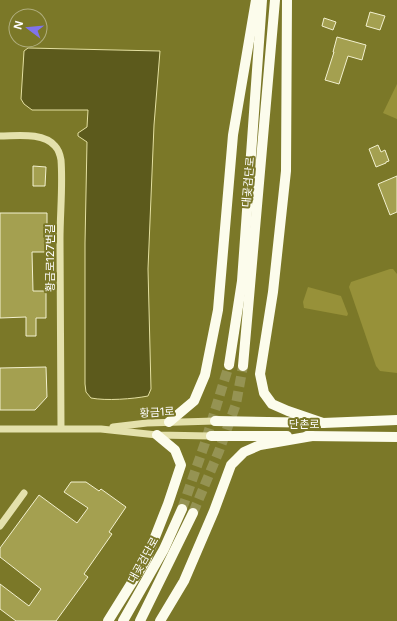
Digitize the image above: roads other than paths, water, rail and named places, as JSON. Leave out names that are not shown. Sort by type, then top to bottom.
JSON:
[{"type":"main road","points":[[169,422],[194,401],[206,375],[218,310],[233,135],[256,0]]},
{"type":"main road","name":"대곶검단로","points":[[229,365],[242,281],[262,0]]},
{"type":"main road","name":"대곶검단로","points":[[243,366],[275,0]]},
{"type":"main road","points":[[287,0],[286,171],[273,292],[260,374],[264,393],[272,404],[323,423]]},
{"type":"main road","name":"단촌로","points":[[215,421],[323,423],[397,420]]},
{"type":"main road","points":[[108,621],[146,560],[168,504],[181,465],[175,450],[157,435]]},
{"type":"main road","name":"단촌로","points":[[211,436],[397,437]]},
{"type":"main road","points":[[160,621],[184,581],[214,511],[231,465],[244,452],[260,445],[312,436]]},
{"type":"main road","name":"대곶검단로","points":[[123,621],[164,549],[182,509]]},
{"type":"main road","points":[[140,621],[194,513]]},
{"type":"street","name":"황금로127번길","points":[[0,136],[32,136],[44,138],[51,142],[60,153],[61,428]]},
{"type":"street","name":"황금1로","points":[[101,429],[147,422],[215,421]]},
{"type":"street","name":"황금1로","points":[[0,429],[101,429],[157,435],[211,436]]},
{"type":"street","points":[[0,526],[24,493]]},
{"type":"tunnel","points":[[182,509],[205,443],[229,365]]},
{"type":"tunnel","points":[[193,513],[219,451],[236,404],[243,366]]}]
